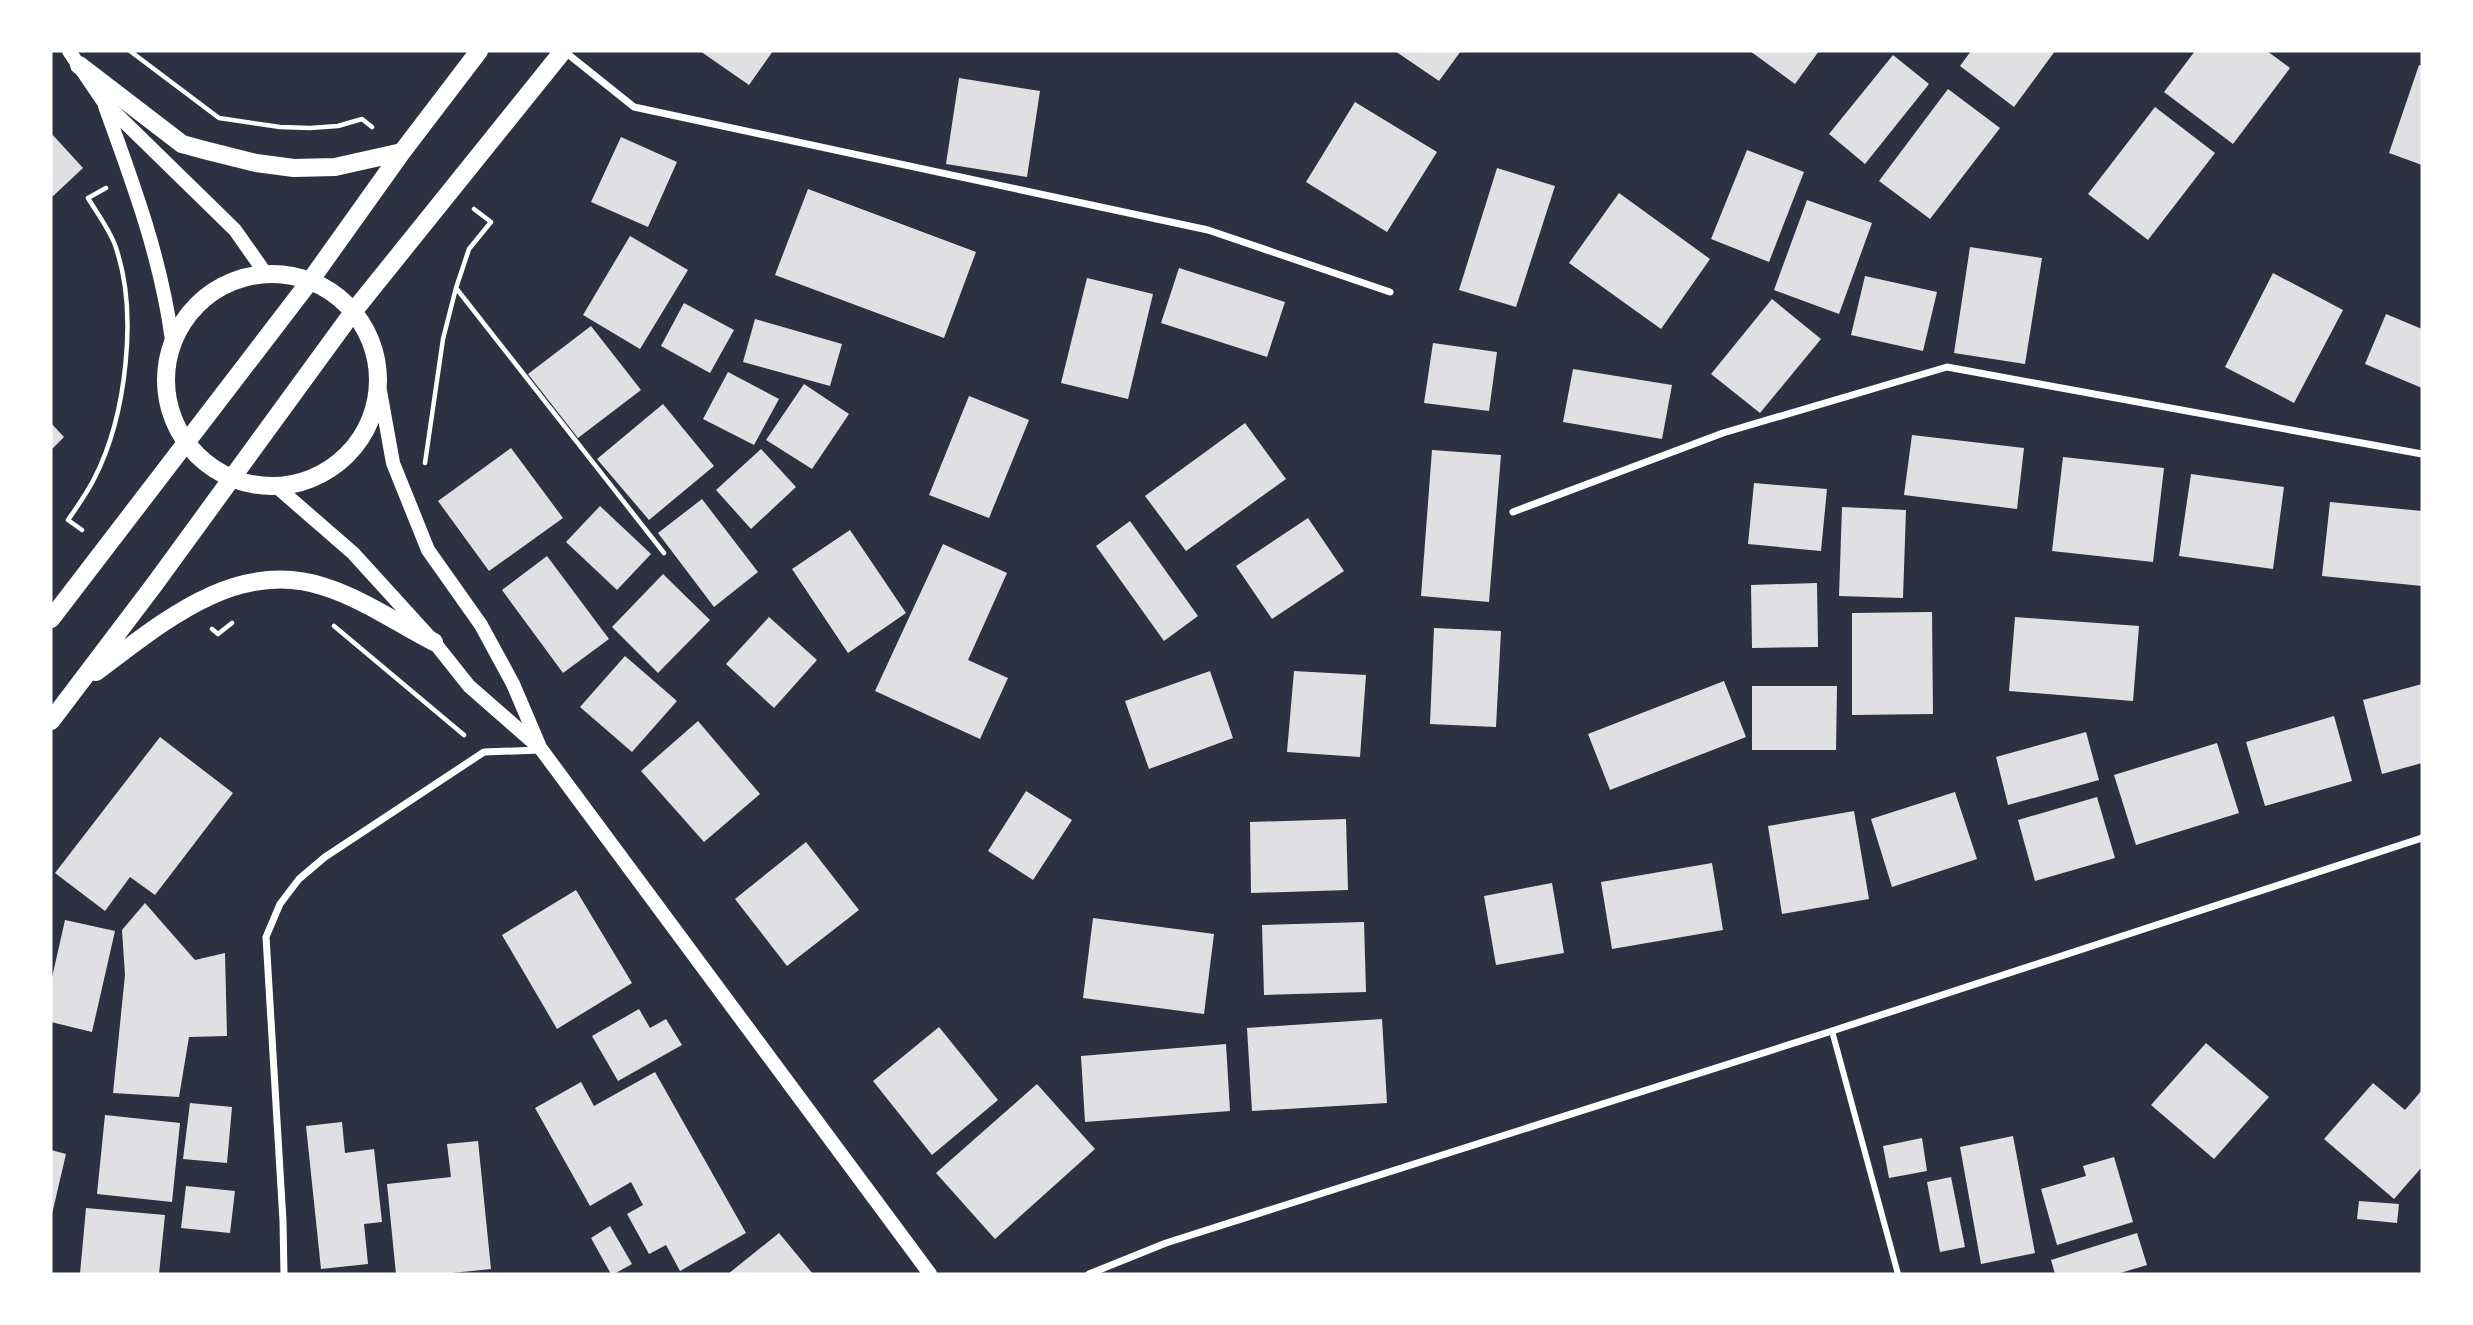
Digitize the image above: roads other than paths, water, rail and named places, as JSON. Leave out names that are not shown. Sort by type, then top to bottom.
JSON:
[{"type":"main road","points":[[51,619],[310,281],[402,152],[479,51]]},
{"type":"main road","points":[[51,721],[353,312],[564,51]]},
{"type":"main road","points":[[74,58],[182,144],[256,163],[294,168],[335,167],[402,152]]},
{"type":"main road","points":[[74,58],[103,101],[235,230],[266,274]]},
{"type":"main road","points":[[103,101],[154,249],[166,296],[173,340]]},
{"type":"main road","points":[[380,391],[368,423],[353,448],[331,468],[306,480],[277,487],[257,486],[231,479],[207,465],[186,445],[174,424],[167,398],[166,372],[173,340],[184,320],[204,298],[230,282],[266,274],[310,281],[334,293],[353,312],[368,334],[375,354],[393,464],[428,550],[481,625],[513,684],[541,750]]},
{"type":"main road","points":[[277,487],[353,553],[435,642],[469,685],[541,750],[930,1274]]},
{"type":"main road","points":[[79,684],[184,607],[228,587],[264,580],[290,580],[324,586],[435,642]]},
{"type":"street","points":[[564,51],[634,107],[1208,230],[1390,292]]},
{"type":"street","points":[[1513,512],[1723,433],[1947,367],[2422,454]]},
{"type":"street","points":[[284,1274],[265,937],[279,904],[299,879],[317,864],[484,752],[541,750]]},
{"type":"street","points":[[1089,1274],[1166,1242],[1832,1031],[2422,838]]},
{"type":"street","points":[[1832,1031],[1898,1274]]}]
